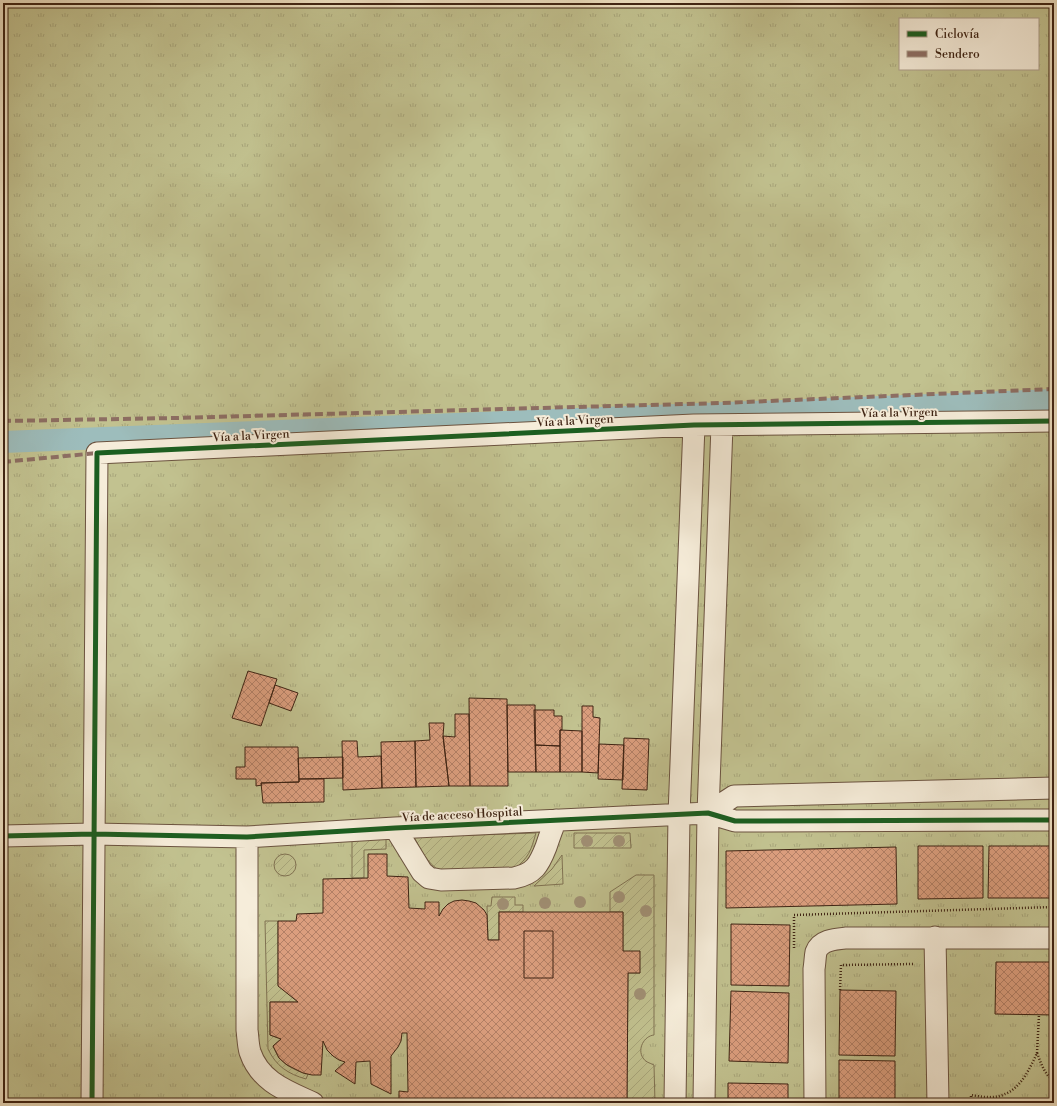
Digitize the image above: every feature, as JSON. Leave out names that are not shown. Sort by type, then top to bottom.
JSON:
[{"type":"street","name":"Vía a la Virgen","points":[[93,834],[97,453],[694,426],[1054,421]]},
{"type":"street","points":[[675,1103],[679,815],[694,426]]},
{"type":"street","points":[[704,1103],[708,813],[722,426]]},
{"type":"street","points":[[708,813],[734,796],[1054,788]]},
{"type":"street","points":[[708,813],[735,821],[1054,820]]},
{"type":"street","name":"Vía de acceso Hospital","points":[[3,836],[93,834],[247,837],[394,828],[708,813]]},
{"type":"street","points":[[394,828],[422,872],[430,878],[441,880],[514,878],[529,873],[535,869],[541,861],[556,820]]},
{"type":"street","points":[[92,1103],[93,834]]},
{"type":"street","points":[[247,837],[248,1030],[250,1052],[258,1067],[266,1077],[280,1088],[312,1103]]},
{"type":"street","points":[[935,937],[938,1103]]},
{"type":"street","points":[[815,1103],[814,969],[816,951],[822,944],[832,939],[846,938],[1054,938]]},
{"type":"path","points":[[840,990],[841,965],[918,964]]},
{"type":"path","points":[[1038,1014],[1037,1053],[1043,1068],[1054,1081]]},
{"type":"path","points":[[971,1103],[971,1095],[995,1097],[1005,1094],[1013,1089],[1024,1078],[1037,1053]]},
{"type":"green space","points":[[3,3],[1054,3],[1054,1103],[3,1103]]},
{"type":"green space","points":[[536,833],[529,853],[514,869],[440,871],[428,860],[414,837]]},
{"type":"green space","points":[[574,833],[630,833],[631,848],[574,848]]},
{"type":"green space","points":[[352,838],[386,838],[386,849],[364,850],[364,878],[352,878]]},
{"type":"green space","points":[[285,854],[293,857],[296,865],[293,873],[285,876],[277,873],[274,865],[277,857]]},
{"type":"green space","points":[[562,855],[563,884],[534,886],[552,869]]},
{"type":"green space","points":[[636,875],[654,875],[654,1035],[647,1038],[642,1044],[641,1054],[644,1059],[654,1065],[655,1103],[627,1103],[628,973],[640,973],[623,951],[623,912],[610,912],[610,892]]},
{"type":"green space","points":[[492,897],[515,897],[515,905],[523,905],[523,912],[499,912],[499,940],[488,940],[487,906],[491,906]]},
{"type":"green space","points":[[265,921],[278,921],[278,985],[298,1002],[270,1002],[270,1035],[281,1039],[273,1046],[279,1058],[292,1068],[308,1074],[306,1079],[288,1072],[279,1065],[268,1049]]},
{"type":"building","points":[[248,671],[277,679],[261,726],[232,718]]},
{"type":"building","points":[[275,685],[298,693],[291,711],[269,703]]},
{"type":"building","points":[[469,698],[507,699],[508,786],[470,786]]},
{"type":"building","points":[[507,705],[535,705],[536,772],[508,772]]},
{"type":"building","points":[[582,706],[593,706],[593,717],[600,718],[598,773],[582,772]]},
{"type":"building","points":[[534,710],[554,710],[554,716],[562,716],[560,746],[535,745]]},
{"type":"building","points":[[455,714],[469,714],[470,786],[449,786],[443,736],[455,737]]},
{"type":"building","points":[[429,723],[444,723],[443,736],[449,786],[416,787],[415,741],[430,740]]},
{"type":"building","points":[[560,730],[582,731],[582,772],[560,772]]},
{"type":"building","points":[[624,738],[649,739],[647,790],[622,789]]},
{"type":"building","points":[[342,741],[357,741],[358,757],[381,756],[382,788],[343,790]]},
{"type":"building","points":[[415,741],[416,787],[382,788],[381,742]]},
{"type":"building","points":[[599,744],[624,745],[623,780],[598,779]]},
{"type":"building","points":[[535,745],[560,746],[560,772],[536,772]]},
{"type":"building","points":[[245,747],[298,747],[299,782],[261,783],[262,785],[256,786],[256,779],[236,779],[236,767],[245,767]]},
{"type":"building","points":[[343,757],[343,778],[299,779],[298,758]]},
{"type":"building","points":[[299,779],[324,779],[324,802],[263,803],[261,783],[299,782]]},
{"type":"building","points":[[918,846],[983,846],[983,898],[918,899]]},
{"type":"building","points":[[989,846],[1054,846],[1054,898],[988,898]]},
{"type":"building","points":[[896,847],[897,904],[726,908],[726,851]]},
{"type":"building","points":[[368,854],[387,854],[387,876],[408,877],[409,908],[425,909],[425,902],[439,902],[439,916],[448,904],[454,901],[462,900],[476,903],[487,915],[488,940],[499,940],[499,912],[623,912],[623,951],[640,951],[640,973],[628,973],[627,1103],[399,1103],[399,1091],[408,1092],[407,1033],[402,1033],[401,1041],[391,1056],[391,1094],[371,1084],[370,1061],[356,1062],[355,1084],[335,1071],[345,1062],[333,1056],[327,1050],[323,1041],[321,1075],[303,1073],[287,1065],[279,1058],[273,1046],[281,1039],[270,1035],[270,1002],[298,1002],[278,986],[278,921],[296,921],[297,914],[323,913],[323,879],[368,878]]},
{"type":"building","points":[[731,924],[790,925],[789,986],[731,985]]},
{"type":"building","points":[[524,931],[553,931],[553,978],[524,978]]},
{"type":"building","points":[[996,962],[1054,962],[1054,1015],[995,1014]]},
{"type":"building","points":[[840,990],[896,991],[895,1056],[839,1055]]},
{"type":"building","points":[[731,991],[789,993],[788,1063],[729,1061]]},
{"type":"building","points":[[839,1060],[895,1061],[895,1103],[839,1103]]},
{"type":"building","points":[[728,1083],[788,1084],[788,1103],[728,1103]]},
{"type":"waterway","points":[[3,442],[1054,400]]},
{"type":"marked path","points":[[3,421],[176,418],[722,403],[1054,389]]},
{"type":"marked path","points":[[3,462],[97,453]]},
{"type":"cycle path","points":[[92,1103],[97,453],[694,425],[1054,421]]},
{"type":"cycle path","points":[[3,836],[93,834],[247,837],[395,828],[708,813],[735,821],[1054,820]]}]
